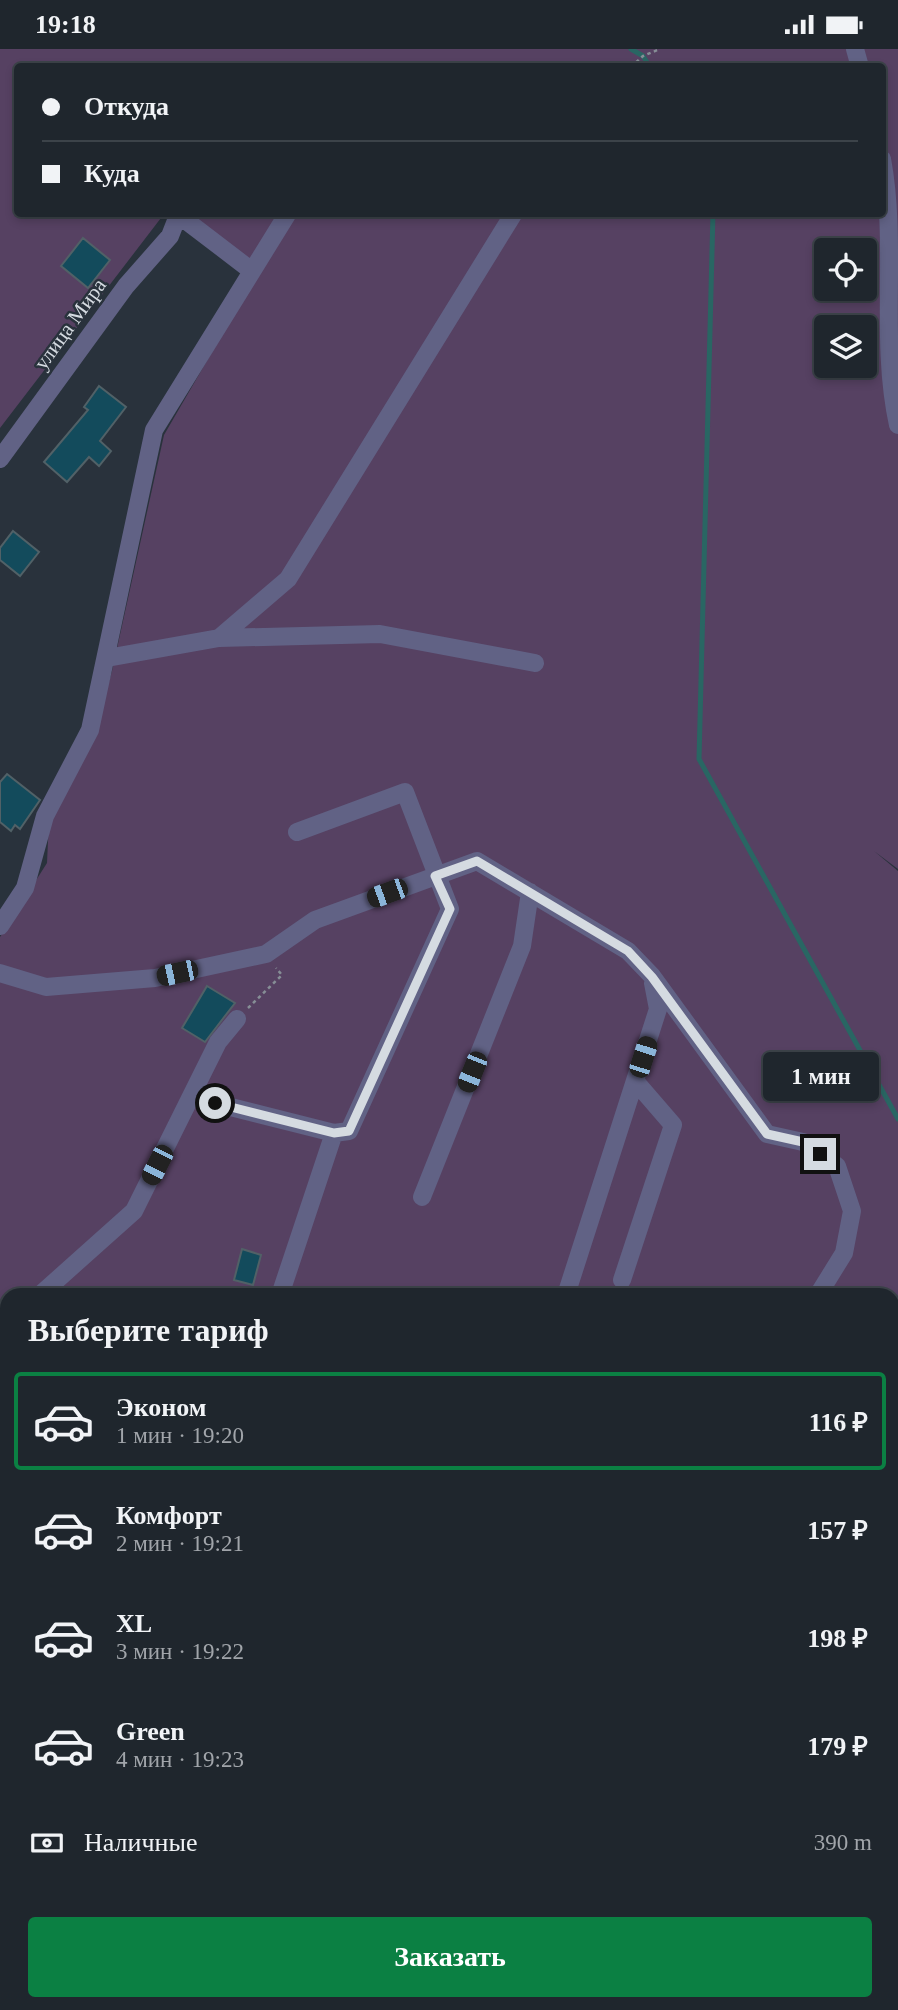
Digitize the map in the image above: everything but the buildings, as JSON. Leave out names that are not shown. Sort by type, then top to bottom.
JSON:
[{"type":"street","points":[[886,168],[893,185],[888,315],[898,425]]},
{"type":"street","name":"улица Мира","points":[[0,459],[126,286],[170,236],[176,217]]},
{"type":"street","points":[[177,217],[252,271]]},
{"type":"street","points":[[0,926],[25,888],[45,815],[90,730],[154,430],[286,217]]},
{"type":"street","points":[[219,638],[288,579],[512,217]]},
{"type":"street","points":[[107,658],[219,638],[380,634],[535,663]]},
{"type":"street","points":[[191,1097],[334,1133],[349,1131],[450,909],[435,876],[405,792],[297,832]]},
{"type":"street","points":[[0,973],[46,987],[155,978],[266,954],[314,920],[477,861],[628,951],[652,977],[767,1134],[803,1142],[837,1166],[852,1211],[844,1253],[822,1288]]},
{"type":"street","points":[[422,1197],[523,946],[530,892]]},
{"type":"street","points":[[568,1288],[659,1009],[652,977]]},
{"type":"street","points":[[48,1288],[134,1211],[218,1042],[237,1019]]},
{"type":"street","points":[[622,1280],[673,1125],[635,1081]]},
{"type":"street","points":[[281,1288],[334,1133]]},
{"type":"path","points":[[635,63],[643,56],[660,49]]},
{"type":"path","points":[[237,1019],[282,975],[266,954]]},
{"type":"shaded area","points":[[0,49],[898,49],[898,869],[874,851],[898,871],[898,1288],[0,1288],[0,937],[47,863],[49,820],[95,730],[112,671],[164,435],[260,269],[182,217],[886,217],[886,63],[14,63],[14,217],[162,217],[0,428]]},
{"type":"waterway","points":[[631,49],[643,56],[647,63]]},
{"type":"waterway","points":[[713,217],[699,759],[898,1119]]},
{"type":"route","points":[[215,1103],[334,1133],[349,1131],[450,909],[435,876],[477,861],[628,951],[652,977],[767,1134],[803,1142],[820,1154]]}]
